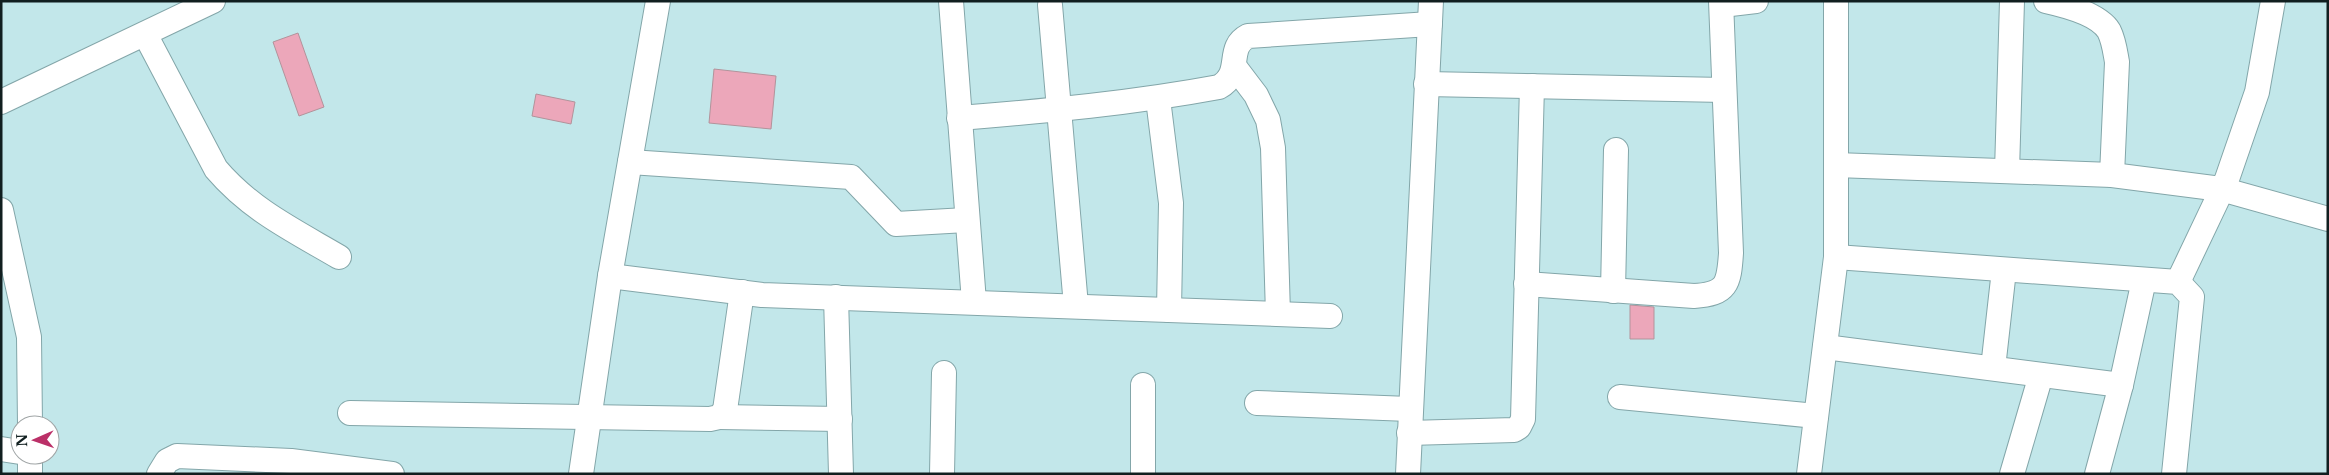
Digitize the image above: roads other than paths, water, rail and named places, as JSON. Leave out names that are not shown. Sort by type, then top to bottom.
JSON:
[{"type":"street","points":[[1,102],[213,1]]},
{"type":"street","points":[[581,474],[610,276],[658,1]]},
{"type":"street","points":[[950,1],[974,302]]},
{"type":"street","points":[[1526,284],[1694,296],[1712,295],[1723,289],[1729,274],[1731,253],[1722,3],[1756,1]]},
{"type":"street","points":[[1809,474],[1836,258],[1836,1]]},
{"type":"street","points":[[2007,171],[2012,1]]},
{"type":"street","points":[[2046,1],[2069,4],[2092,18],[2108,29],[2114,44],[2117,62],[2112,176]]},
{"type":"street","points":[[2178,282],[2227,179],[2257,92],[2274,1]]},
{"type":"street","points":[[1050,5],[1076,306]]},
{"type":"street","points":[[959,118],[1059,110],[1158,99],[1219,87],[1227,83],[1234,72],[1236,50],[1241,40],[1248,36],[1430,13],[1408,474]]},
{"type":"street","points":[[145,34],[216,169],[233,188],[258,210],[339,257]]},
{"type":"street","points":[[1234,66],[1256,96],[1268,120],[1273,148],[1278,314]]},
{"type":"street","points":[[1426,84],[1724,90]]},
{"type":"street","points":[[1409,433],[1514,430],[1519,427],[1523,419],[1532,86]]},
{"type":"street","points":[[1158,99],[1171,204],[1169,310]]},
{"type":"street","points":[[1613,291],[1616,150]]},
{"type":"street","points":[[630,162],[851,176],[896,224],[966,220]]},
{"type":"street","points":[[1836,165],[2112,176],[2221,189],[2328,219]]},
{"type":"street","points":[[1,210],[5,240],[29,337],[30,415]]},
{"type":"street","points":[[1836,258],[2178,282],[2192,297],[2174,474]]},
{"type":"street","points":[[1993,368],[2004,270]]},
{"type":"street","points":[[610,276],[762,295],[1330,316]]},
{"type":"street","points":[[2097,474],[2121,385],[2144,280]]},
{"type":"street","points":[[719,417],[725,410],[742,292]]},
{"type":"street","points":[[836,297],[842,474]]},
{"type":"street","points":[[1825,347],[2121,385]]},
{"type":"street","points":[[942,474],[944,373]]},
{"type":"street","points":[[2012,474],[2041,374]]},
{"type":"street","points":[[1143,385],[1143,474]]},
{"type":"street","points":[[1620,397],[1816,416]]},
{"type":"street","points":[[1257,403],[1410,410]]},
{"type":"street","points":[[350,413],[710,419],[719,417],[840,419]]},
{"type":"street","points":[[159,474],[167,461],[177,456],[291,468],[392,474]]}]
